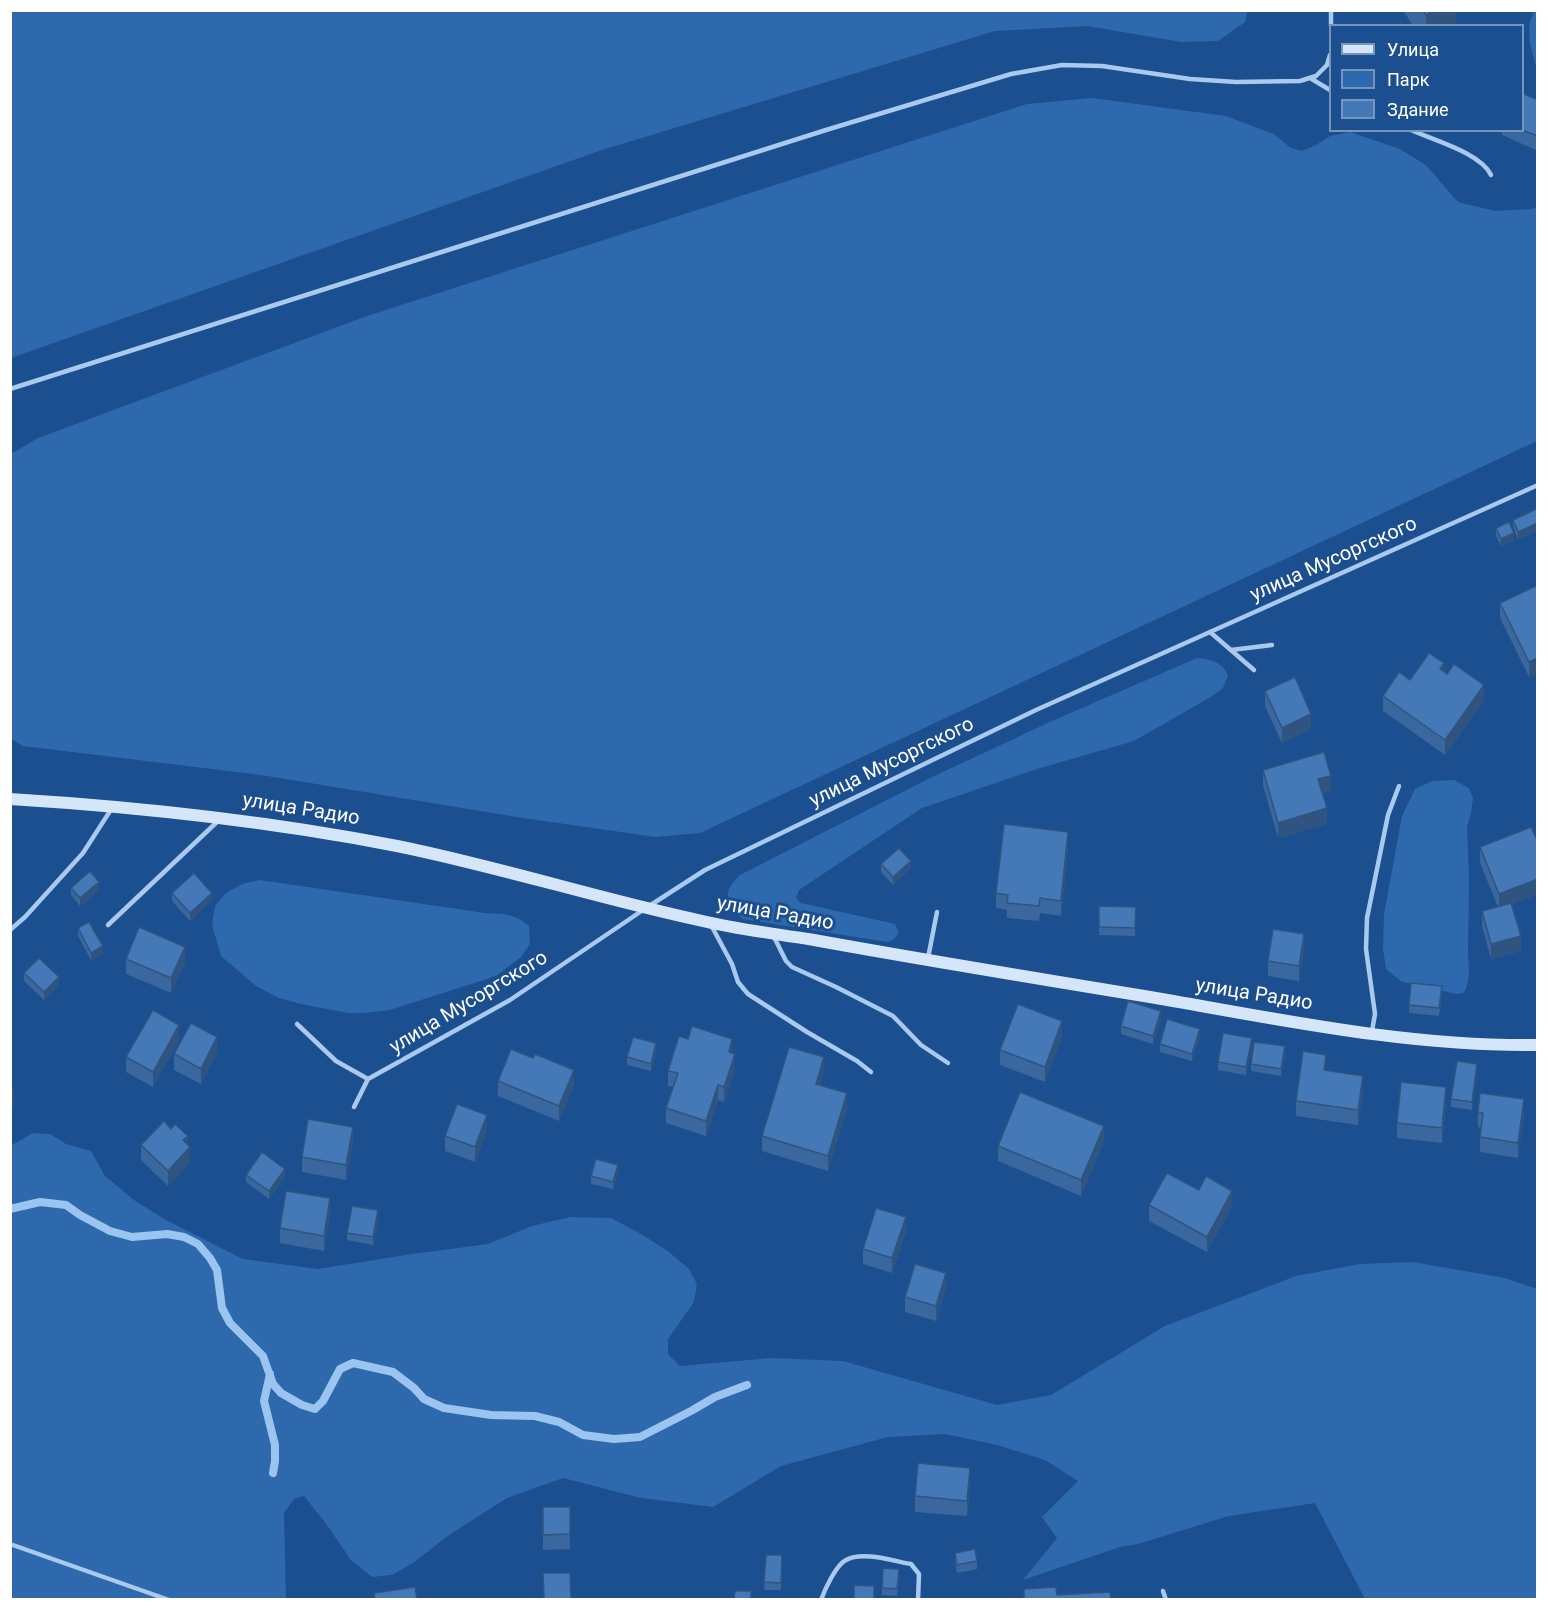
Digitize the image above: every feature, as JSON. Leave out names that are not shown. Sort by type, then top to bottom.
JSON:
[{"type":"main road","name":"улица Радио","points":[[10,799],[114,806],[222,817],[394,846],[506,871],[710,923],[928,961],[1371,1034],[1503,1046],[1538,1045]]},
{"type":"lane","points":[[10,389],[826,130],[1011,74],[1062,64],[1102,66],[1190,79],[1300,81],[1316,76],[1327,65],[1329,58]]},
{"type":"lane","points":[[1310,78],[1329,89]]},
{"type":"lane","points":[[1416,132],[1480,162],[1491,175]]},
{"type":"lane","name":"улица Мусоргского","points":[[368,1079],[510,1000],[646,908],[716,865],[1036,710],[1538,484]]},
{"type":"lane","points":[[1210,632],[1254,670]]},
{"type":"lane","points":[[1232,650],[1272,645]]},
{"type":"lane","points":[[1371,1034],[1375,1014],[1366,949],[1368,918],[1388,815],[1399,786]]},
{"type":"lane","points":[[10,930],[25,917],[83,853],[114,806]]},
{"type":"lane","points":[[108,925],[222,817]]},
{"type":"lane","points":[[928,961],[937,912]]},
{"type":"lane","points":[[710,923],[732,964],[738,982],[748,994],[871,1072]]},
{"type":"lane","points":[[772,933],[786,961],[792,967],[893,1016],[921,1045],[948,1062]]},
{"type":"lane","points":[[297,1024],[336,1061],[368,1079],[354,1107]]},
{"type":"lane","points":[[10,1544],[169,1599]]},
{"type":"lane","points":[[821,1599],[827,1583],[844,1560],[863,1556],[911,1564],[919,1574],[918,1599]]},
{"type":"lane","points":[[1163,1591],[1166,1599]]},
{"type":"green space","points":[[10,11],[1247,11],[1245,22],[1218,41],[1181,42],[1087,26],[995,31],[602,150],[11,358]]},
{"type":"green space","points":[[1534,11],[1537,11],[1537,71],[1530,43],[1529,24]]},
{"type":"green space","points":[[1092,98],[1226,116],[1274,134],[1291,148],[1302,151],[1330,136],[1350,132],[1400,149],[1426,165],[1458,202],[1495,211],[1537,207],[1537,441],[700,833],[655,837],[261,775],[23,746],[11,739],[11,454],[38,438],[367,316],[1027,104]]},
{"type":"green space","points":[[1197,658],[1216,662],[1228,675],[1223,688],[1214,695],[1134,741],[1037,769],[922,808],[799,890],[796,898],[801,903],[895,924],[899,933],[893,940],[887,942],[743,919],[730,909],[729,890],[740,875],[930,778],[1052,721]]},
{"type":"green space","points":[[1454,780],[1469,788],[1473,798],[1467,827],[1469,975],[1466,989],[1463,993],[1457,994],[1402,982],[1386,969],[1383,949],[1384,914],[1402,816],[1415,789],[1432,781]]},
{"type":"green space","points":[[260,880],[508,915],[529,926],[530,944],[521,957],[496,976],[390,1010],[348,1013],[301,1004],[279,998],[256,986],[221,956],[212,925],[215,906],[226,893],[242,884]]},
{"type":"green space","points":[[33,1133],[50,1134],[66,1144],[91,1151],[105,1176],[134,1200],[166,1220],[243,1259],[318,1269],[488,1244],[532,1226],[570,1217],[611,1218],[669,1252],[689,1269],[697,1284],[694,1302],[668,1339],[668,1354],[680,1366],[772,1358],[843,1361],[997,1405],[1051,1395],[1165,1326],[1296,1276],[1360,1264],[1413,1262],[1505,1278],[1537,1289],[1537,1599],[1365,1599],[1315,1503],[1229,1516],[1138,1544],[1120,1547],[1023,1580],[1057,1538],[1042,1517],[1078,1481],[1045,1460],[997,1445],[945,1434],[888,1437],[781,1466],[713,1507],[641,1498],[563,1478],[507,1498],[449,1535],[413,1563],[392,1575],[372,1577],[351,1560],[304,1496],[294,1499],[284,1513],[286,1599],[11,1600],[10,1146]]},
{"type":"building","points":[[1422,10],[1433,10],[1426,15]]},
{"type":"building","points":[[1524,94],[1538,100],[1538,136],[1524,131]]},
{"type":"building","points":[[1538,508],[1538,523],[1518,532],[1513,520]]},
{"type":"building","points":[[1509,522],[1514,533],[1501,539],[1496,528]]},
{"type":"building","points":[[1538,585],[1538,658],[1529,662],[1500,603]]},
{"type":"building","points":[[1429,653],[1444,663],[1440,669],[1447,674],[1454,664],[1484,685],[1445,740],[1383,696],[1399,672],[1410,680]]},
{"type":"building","points":[[1295,677],[1311,714],[1282,728],[1265,691]]},
{"type":"building","points":[[1324,752],[1331,776],[1318,779],[1327,808],[1278,823],[1263,770]]},
{"type":"building","points":[[1004,824],[1068,832],[1061,901],[1040,898],[1039,906],[1007,903],[1008,895],[996,893]]},
{"type":"building","points":[[1531,827],[1538,842],[1538,879],[1499,894],[1480,847]]},
{"type":"building","points":[[899,848],[911,861],[893,877],[881,864]]},
{"type":"building","points":[[90,871],[99,882],[80,898],[71,888]]},
{"type":"building","points":[[194,873],[212,893],[190,913],[172,893]]},
{"type":"building","points":[[1511,903],[1521,936],[1491,944],[1482,911]]},
{"type":"building","points":[[1099,906],[1136,907],[1135,928],[1099,927]]},
{"type":"building","points":[[89,922],[103,946],[91,953],[78,928]]},
{"type":"building","points":[[139,927],[185,947],[171,978],[126,959]]},
{"type":"building","points":[[1273,929],[1304,934],[1299,966],[1268,961]]},
{"type":"building","points":[[39,958],[59,977],[44,992],[24,973]]},
{"type":"building","points":[[1411,983],[1442,986],[1439,1008],[1409,1005]]},
{"type":"building","points":[[1128,1001],[1161,1011],[1153,1036],[1121,1026]]},
{"type":"building","points":[[1018,1004],[1062,1021],[1045,1067],[1000,1050]]},
{"type":"building","points":[[153,1010],[179,1025],[153,1072],[126,1057]]},
{"type":"building","points":[[1167,1019],[1200,1029],[1192,1054],[1160,1044]]},
{"type":"building","points":[[191,1023],[217,1037],[201,1069],[174,1054]]},
{"type":"building","points":[[692,1026],[732,1039],[729,1052],[735,1054],[724,1087],[718,1085],[706,1121],[666,1108],[678,1073],[668,1071],[679,1036],[688,1039]]},
{"type":"building","points":[[1223,1033],[1252,1038],[1246,1067],[1218,1062]]},
{"type":"building","points":[[633,1037],[656,1043],[651,1064],[627,1057]]},
{"type":"building","points":[[1254,1042],[1285,1046],[1281,1069],[1251,1064]]},
{"type":"building","points":[[789,1047],[824,1057],[816,1084],[847,1093],[828,1156],[762,1136]]},
{"type":"building","points":[[511,1049],[533,1058],[535,1054],[574,1070],[559,1106],[498,1081]]},
{"type":"building","points":[[1303,1051],[1326,1055],[1324,1070],[1363,1076],[1358,1110],[1296,1101]]},
{"type":"building","points":[[1457,1061],[1477,1064],[1472,1102],[1451,1099]]},
{"type":"building","points":[[1401,1082],[1446,1087],[1442,1128],[1397,1123]]},
{"type":"building","points":[[1020,1092],[1104,1126],[1081,1180],[998,1146]]},
{"type":"building","points":[[1480,1093],[1524,1099],[1518,1143],[1480,1137],[1483,1113],[1478,1112]]},
{"type":"building","points":[[457,1104],[487,1115],[475,1147],[445,1136]]},
{"type":"building","points":[[308,1119],[353,1127],[346,1165],[302,1157]]},
{"type":"building","points":[[164,1121],[171,1129],[175,1124],[188,1136],[183,1140],[190,1147],[168,1171],[141,1145]]},
{"type":"building","points":[[262,1152],[285,1169],[269,1191],[246,1175]]},
{"type":"building","points":[[596,1159],[618,1165],[613,1182],[591,1176]]},
{"type":"building","points":[[1167,1173],[1199,1190],[1206,1176],[1232,1191],[1207,1237],[1149,1205]]},
{"type":"building","points":[[286,1191],[330,1198],[324,1236],[280,1228]]},
{"type":"building","points":[[352,1206],[378,1210],[373,1237],[347,1233]]},
{"type":"building","points":[[876,1208],[906,1217],[892,1258],[863,1249]]},
{"type":"building","points":[[915,1264],[946,1273],[936,1306],[905,1297]]},
{"type":"building","points":[[918,1463],[970,1468],[967,1501],[915,1496]]},
{"type":"building","points":[[543,1507],[570,1507],[570,1534],[543,1535]]},
{"type":"building","points":[[975,1549],[977,1561],[957,1565],[955,1553]]},
{"type":"building","points":[[766,1555],[782,1555],[781,1583],[764,1582]]},
{"type":"building","points":[[883,1568],[899,1569],[897,1589],[882,1588]]},
{"type":"building","points":[[543,1573],[570,1573],[571,1599],[544,1599]]},
{"type":"building","points":[[854,1585],[874,1586],[874,1599],[854,1599]]},
{"type":"building","points":[[415,1587],[417,1599],[375,1599],[374,1593]]},
{"type":"building","points":[[1056,1587],[1057,1595],[1110,1592],[1111,1599],[1024,1599],[1024,1589]]},
{"type":"building","points":[[735,1591],[751,1591],[751,1599],[734,1599]]},
{"type":"waterway","points":[[10,1209],[40,1202],[66,1205],[110,1231],[132,1237],[167,1234],[184,1237],[198,1244],[217,1270],[222,1308],[230,1323],[263,1356],[273,1384],[281,1393],[302,1405],[315,1409],[323,1401],[340,1369],[353,1363],[393,1372],[424,1399],[444,1408],[491,1415],[535,1416],[559,1422],[583,1435],[614,1439],[640,1437],[715,1397],[747,1385]]},
{"type":"waterway","points":[[270,1374],[264,1401],[275,1445],[273,1473]]}]
